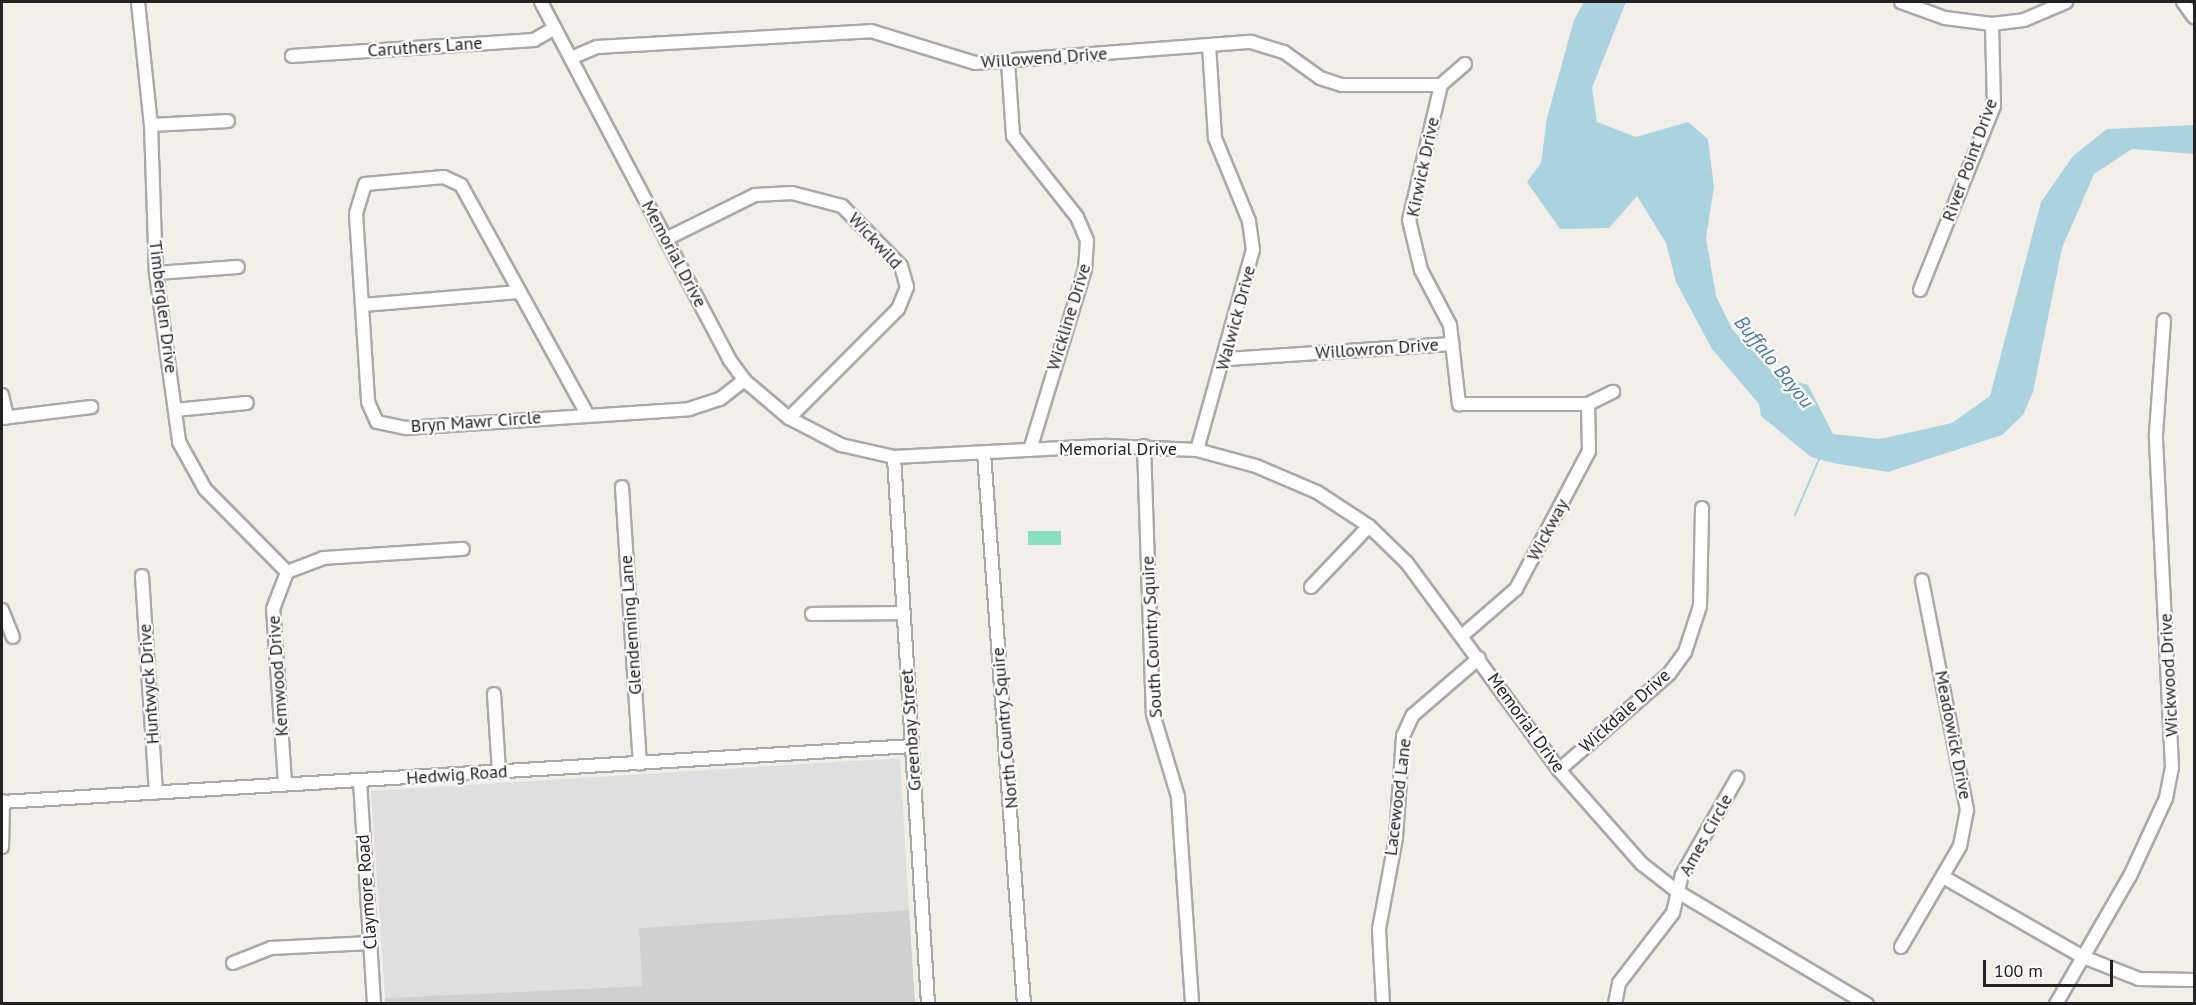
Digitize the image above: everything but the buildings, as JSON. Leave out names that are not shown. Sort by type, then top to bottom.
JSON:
[{"type":"street","name":"Timberglen Drive","points":[[138,2],[152,124],[156,273],[178,442],[191,470],[287,572]]},
{"type":"street","name":"Memorial Drive","points":[[541,2],[666,239],[744,380],[789,418],[841,445],[894,457],[1144,446],[1197,450],[1284,476],[1370,526],[1464,634],[1559,770],[1642,864],[1678,892],[1772,951],[1866,1004]]},
{"type":"street","points":[[1901,2],[1945,18],[1992,24],[2033,17],[2066,2]]},
{"type":"street","points":[[2183,2],[2194,17]]},
{"type":"street","name":"River Point Drive","points":[[1920,290],[1994,106],[1992,24]]},
{"type":"street","name":"Caruthers Lane","points":[[292,56],[534,40],[555,28]]},
{"type":"street","name":"Willowend Drive","points":[[571,58],[597,47],[871,31],[949,58],[1008,62],[1251,42],[1273,49],[1342,86],[1441,85]]},
{"type":"street","name":"Walwick Drive","points":[[1197,450],[1226,359],[1253,250],[1249,221],[1215,138],[1209,45]]},
{"type":"street","name":"Wickline Drive","points":[[1008,62],[1013,136],[1077,217],[1087,241],[1085,268],[1030,450]]},
{"type":"street","points":[[1441,85],[1466,64]]},
{"type":"street","name":"Kirwick Drive","points":[[1441,85],[1409,220],[1421,270],[1450,325],[1453,344]]},
{"type":"street","points":[[152,124],[228,121]]},
{"type":"street","name":"Bryn Mawr Circle","points":[[586,414],[453,180],[374,181],[359,190],[357,202],[368,402],[377,422],[406,428],[704,406],[744,380]]},
{"type":"street","name":"Wickwild","points":[[666,239],[755,195],[792,193],[842,206],[901,266],[907,287],[898,309],[789,418]]},
{"type":"street","points":[[156,273],[238,267]]},
{"type":"street","points":[[363,305],[518,292]]},
{"type":"street","name":"Wickwood Drive","points":[[2056,1004],[2151,833],[2172,767],[2156,434],[2164,320]]},
{"type":"street","name":"Willowron Drive","points":[[1226,359],[1453,344],[1459,404],[1588,404],[1613,392]]},
{"type":"street","points":[[2,395],[4,417],[91,407]]},
{"type":"street","points":[[175,410],[247,403]]},
{"type":"street","name":"Wickway","points":[[1464,634],[1498,610],[1521,579],[1589,451],[1588,404]]},
{"type":"street","name":"South Country Squire","points":[[1144,446],[1153,714],[1178,797],[1192,1004]]},
{"type":"street","name":"North Country Squire","points":[[984,453],[1024,1004]]},
{"type":"street","name":"Greenbay Street","points":[[894,457],[928,1004]]},
{"type":"street","name":"Glendenning Lane","points":[[622,487],[639,763]]},
{"type":"street","name":"Wickdale Drive","points":[[1559,770],[1669,674],[1685,652],[1700,606],[1702,508]]},
{"type":"street","points":[[1311,587],[1370,526]]},
{"type":"street","points":[[287,572],[323,558],[463,549]]},
{"type":"street","name":"Kemwood Drive","points":[[285,783],[273,609],[287,572]]},
{"type":"street","name":"Huntwyck Drive","points":[[142,576],[156,793]]},
{"type":"street","name":"Meadowick Drive","points":[[1901,947],[1945,878],[1962,844],[1965,780],[1922,580]]},
{"type":"street","points":[[2,610],[13,637]]},
{"type":"street","points":[[812,614],[904,613]]},
{"type":"street","name":"Lacewood Lane","points":[[1383,1004],[1379,929],[1396,837],[1403,736],[1413,715],[1479,658]]},
{"type":"street","points":[[494,694],[499,772]]},
{"type":"street","name":"Hedwig Road","points":[[2,802],[912,746]]},
{"type":"street","name":"Ames Circle","points":[[1615,1004],[1619,983],[1673,913],[1682,875],[1737,778]]},
{"type":"street","name":"Claymore Road","points":[[360,781],[374,1004]]},
{"type":"street","points":[[2,802],[2,847]]},
{"type":"street","points":[[1945,878],[2083,957],[2139,979],[2194,980]]},
{"type":"street","points":[[233,963],[271,948],[370,943]]},
{"type":"shaded area","points":[[900,758],[909,910],[639,928],[642,986],[385,998],[371,791]]},
{"type":"shaded area","points":[[909,910],[915,1003],[385,1003],[385,998],[642,986],[639,928]]},
{"type":"green space","points":[[1028,531],[1061,531],[1061,545],[1028,545]]},
{"type":"water","points":[[1584,2],[1626,2],[1592,88],[1597,122],[1636,137],[1688,122],[1708,139],[1714,187],[1706,238],[1716,296],[1732,329],[1776,376],[1808,385],[1833,434],[1880,439],[1952,423],[1990,396],[2041,202],[2073,156],[2107,129],[2194,125],[2194,154],[2132,149],[2094,174],[2062,248],[2033,392],[2023,415],[2002,435],[1888,472],[1833,463],[1811,457],[1761,416],[1759,404],[1712,349],[1676,282],[1666,243],[1637,196],[1609,228],[1560,229],[1527,182],[1541,163],[1547,118],[1574,20]]},
{"type":"waterway","points":[[1795,515],[1820,457]]},
{"type":"water label","name":"Buffalo Bayou","points":[[1774,362]]}]
